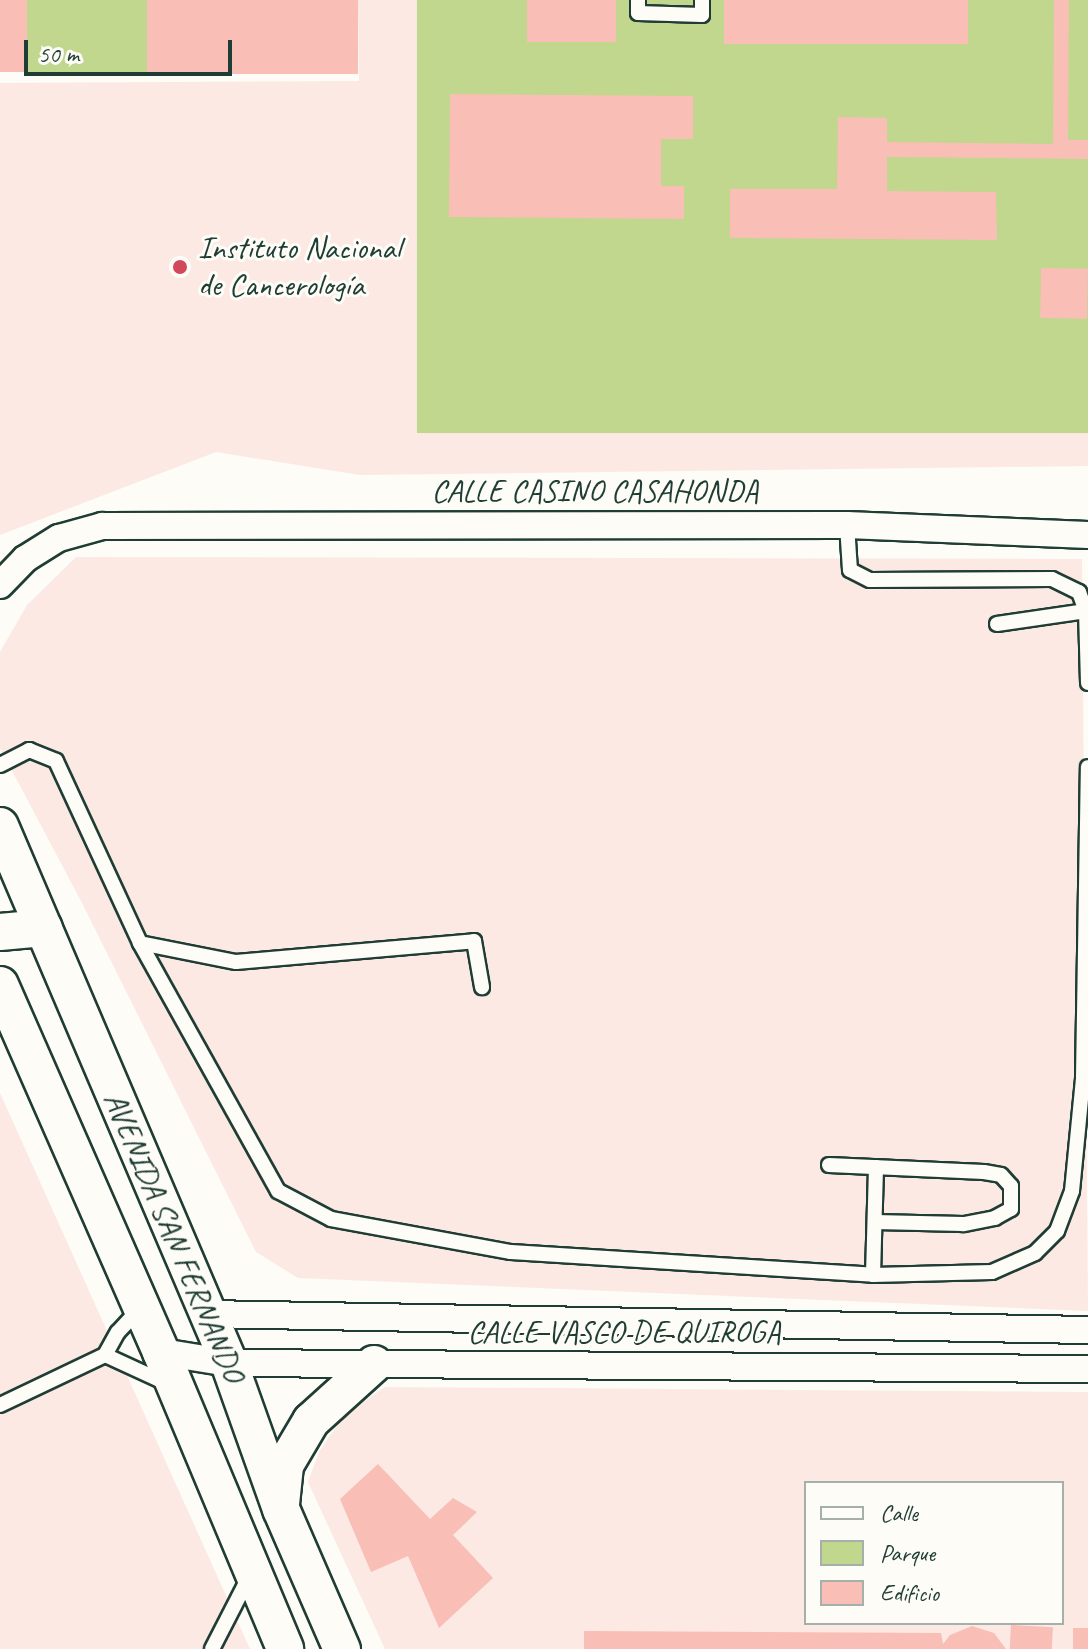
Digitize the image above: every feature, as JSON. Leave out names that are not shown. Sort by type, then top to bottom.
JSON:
[{"type":"main road","name":"AVENIDA SAN FERNANDO","points":[[0,826],[229,1363],[281,1509],[342,1649]]},
{"type":"main road","points":[[0,932],[44,928]]},
{"type":"main road","name":"AVENIDA SAN FERNANDO","points":[[0,985],[161,1352],[285,1649]]},
{"type":"main road","points":[[281,1509],[285,1465],[311,1421],[338,1392],[374,1364]]},
{"type":"street","name":"CALLE CASINO CASAHONDA","points":[[0,585],[25,559],[59,538],[102,526],[847,525],[1088,535]]},
{"type":"street","name":"CALLE VASCO DE QUIROGA","points":[[206,1314],[1088,1330]]},
{"type":"street","name":"CALLE VASCO DE QUIROGA","points":[[161,1352],[229,1363],[1088,1369]]},
{"type":"lane","points":[[638,0],[638,13],[702,15],[702,0]]},
{"type":"lane","points":[[847,525],[850,570],[870,580],[1052,579],[1079,592],[1086,611],[1088,683]]},
{"type":"lane","points":[[997,624],[1086,611]]},
{"type":"lane","points":[[0,765],[29,750],[56,761],[140,943],[278,1191],[331,1219],[511,1252],[873,1275],[992,1272],[1035,1253],[1057,1231],[1072,1191],[1083,1078],[1088,767]]},
{"type":"lane","points":[[140,943],[236,962],[474,941],[482,987]]},
{"type":"lane","points":[[829,1165],[1001,1175],[1011,1186],[1011,1209],[995,1218],[963,1224],[875,1222]]},
{"type":"lane","points":[[873,1275],[876,1167]]},
{"type":"lane","points":[[0,1405],[105,1355],[118,1332],[141,1307]]},
{"type":"lane","points":[[105,1355],[176,1389]]},
{"type":"lane","points":[[212,1649],[253,1571]]},
{"type":"shaded area","points":[[358,0],[1088,0],[1088,466],[360,475],[216,452],[0,535],[0,83],[359,81]]},
{"type":"shaded area","points":[[76,557],[1082,559],[1088,1311],[298,1278],[256,1252],[81,901],[0,748],[0,652],[27,605]]},
{"type":"shaded area","points":[[0,1093],[250,1649],[0,1649]]},
{"type":"shaded area","points":[[385,1387],[1088,1392],[1088,1649],[385,1649],[308,1482],[319,1452],[344,1415]]},
{"type":"green space","points":[[27,0],[147,0],[147,73],[27,73]]},
{"type":"green space","points":[[417,0],[1088,0],[1088,433],[417,433]]},
{"type":"building","points":[[0,0],[27,0],[27,72],[0,72]]},
{"type":"building","points":[[147,0],[358,0],[358,74],[147,74]]},
{"type":"building","points":[[527,0],[616,0],[616,42],[527,42]]},
{"type":"building","points":[[724,0],[968,0],[968,44],[724,44]]},
{"type":"building","points":[[1054,0],[1069,0],[1068,140],[1088,140],[1088,159],[887,157],[887,191],[996,192],[997,240],[730,238],[730,189],[837,189],[838,117],[887,118],[887,142],[1053,144]]},
{"type":"building","points":[[450,94],[693,96],[693,139],[661,139],[661,186],[684,186],[684,219],[449,217]]},
{"type":"building","points":[[1041,268],[1088,269],[1087,319],[1040,318]]},
{"type":"building","points":[[378,1464],[430,1519],[453,1498],[477,1512],[453,1535],[493,1578],[439,1628],[408,1556],[371,1572],[340,1499]]},
{"type":"building","points":[[1011,1625],[1053,1627],[1052,1649],[1010,1649]]},
{"type":"building","points":[[972,1626],[994,1633],[1006,1649],[584,1649],[584,1631],[941,1633],[943,1644],[950,1635]]},
{"type":"building","points":[[1073,1628],[1088,1628],[1088,1649],[1073,1649]]},
{"type":"place","name":"Instituto Nacional de Cancerología","points":[[180,267]]}]
